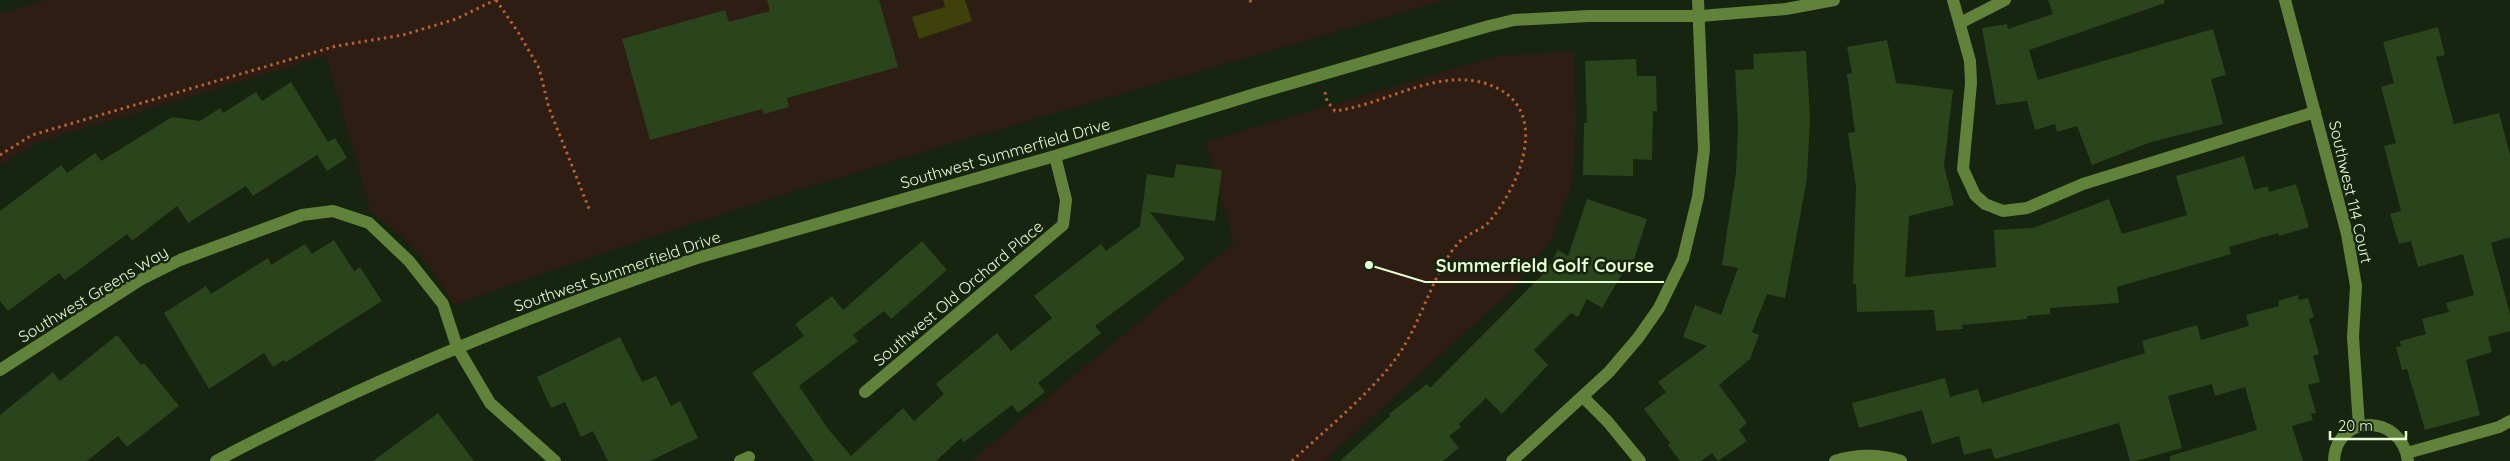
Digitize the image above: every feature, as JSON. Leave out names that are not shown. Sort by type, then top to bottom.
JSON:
[{"type":"street","points":[[1512,461],[1609,372],[1638,338],[1659,308],[1683,259],[1691,235],[1704,150],[1698,0]]},
{"type":"street","name":"Southwest Summerfield Drive","points":[[216,461],[288,423],[493,331],[697,258],[1055,156],[1322,74],[1514,20],[1588,16],[1700,16],[1786,9],[1834,0]]},
{"type":"street","points":[[1954,0],[1970,62],[1971,82],[1963,168],[1967,182],[1975,195],[1985,204],[2003,211],[2027,208],[2083,184],[2315,112]]},
{"type":"street","points":[[1960,23],[2005,0]]},
{"type":"street","name":"Southwest 114 Court","points":[[2285,0],[2347,234],[2356,286],[2353,337],[2359,426]]},
{"type":"street","name":"Southwest Old Orchard Place","points":[[865,392],[1064,225],[1066,200],[1055,156]]},
{"type":"street","name":"Southwest Greens Way","points":[[0,370],[140,280],[180,260],[302,215],[333,211],[369,223],[409,261],[443,304],[457,347],[490,403],[555,461]]},
{"type":"street","points":[[1582,397],[1608,422],[1640,461]]},
{"type":"street","points":[[2334,461],[2338,445],[2347,433],[2359,426],[2374,424],[2387,428],[2399,436],[2407,457],[2499,427],[2510,421]]},
{"type":"street","points":[[1835,461],[1849,456],[1887,456],[1901,461]]},
{"type":"path","points":[[0,155],[32,134],[336,46],[403,36],[456,20],[495,0],[518,32],[539,68],[549,108],[590,211]]},
{"type":"path","points":[[1292,461],[1356,401],[1396,357],[1427,302],[1447,259],[1463,238],[1486,224],[1504,200],[1524,158],[1527,133],[1520,110],[1509,94],[1486,84],[1461,78],[1412,89],[1355,108],[1335,111],[1327,101],[1322,74]]},
{"type":"shaded area","points":[[46,0],[1445,0],[823,182],[576,262],[454,305],[437,278],[418,254],[396,232],[371,212],[326,56],[36,143],[0,165],[0,14]]},
{"type":"shaded area","points":[[943,0],[965,0],[972,21],[919,39],[912,17],[945,7]]},
{"type":"shaded area","points":[[1574,51],[1576,121],[1573,181],[1552,239],[1514,288],[1324,461],[971,461],[1234,243],[1205,142],[1498,56]]},
{"type":"building","points":[[767,0],[879,0],[898,67],[787,98],[789,107],[764,114],[762,109],[650,140],[622,39],[725,10],[729,22],[770,11]]},
{"type":"building","points":[[2048,0],[2164,0],[2165,3],[2029,50],[2038,80],[2213,29],[2226,75],[2211,79],[2223,124],[2151,142],[2092,165],[2077,126],[2057,132],[2055,124],[2035,130],[2027,101],[1996,105],[1982,28],[2007,24],[2008,29],[2053,14]]},
{"type":"building","points":[[2438,27],[2445,55],[2436,57],[2454,124],[2499,113],[2510,155],[2510,237],[2491,243],[2510,314],[2510,331],[2488,337],[2492,352],[2466,360],[2480,415],[2425,430],[2407,369],[2402,370],[2396,347],[2401,346],[2400,341],[2426,334],[2422,319],[2449,312],[2446,303],[2474,295],[2463,254],[2418,267],[2411,241],[2399,244],[2390,214],[2401,211],[2384,146],[2396,143],[2381,87],[2394,83],[2383,42]]},
{"type":"building","points":[[1887,40],[1896,83],[1953,90],[1944,166],[1954,205],[1909,216],[1905,277],[1996,267],[1994,230],[2033,228],[2109,199],[2122,234],[2187,215],[2176,176],[2244,156],[2254,190],[2268,186],[2269,192],[2296,184],[2309,227],[2279,236],[2278,233],[2229,247],[2231,254],[2117,287],[2119,303],[2050,308],[2050,314],[2027,316],[2027,319],[1962,325],[1963,329],[1936,331],[1934,310],[1857,312],[1856,284],[1853,284],[1856,187],[1848,133],[1855,132],[1847,74],[1852,73],[1847,47]]},
{"type":"building","points":[[1806,51],[1810,118],[1807,179],[1785,298],[1767,294],[1752,332],[1759,335],[1750,359],[1719,385],[1747,423],[1739,430],[1747,441],[1718,461],[1712,453],[1701,461],[1680,461],[1668,445],[1670,443],[1644,409],[1666,392],[1658,382],[1707,346],[1683,337],[1695,305],[1721,315],[1738,268],[1722,265],[1736,172],[1738,126],[1735,70],[1754,69],[1753,54]]},
{"type":"building","points":[[1636,59],[1637,76],[1656,76],[1657,111],[1653,111],[1652,160],[1633,159],[1633,176],[1583,175],[1584,123],[1587,123],[1585,61]]},
{"type":"building","points":[[291,82],[328,142],[335,138],[347,158],[327,171],[317,155],[253,196],[246,186],[188,223],[177,206],[132,241],[127,234],[65,280],[59,273],[8,311],[0,301],[0,211],[61,165],[67,173],[95,153],[101,161],[172,117],[200,121],[220,108],[223,113],[256,92],[262,101]]},
{"type":"building","points":[[1176,164],[1222,170],[1215,221],[1150,212],[1185,259],[1095,326],[1101,333],[1038,383],[1045,392],[1018,413],[1012,405],[964,442],[961,438],[936,461],[814,461],[752,373],[804,336],[795,324],[832,296],[843,310],[922,241],[947,270],[891,319],[884,311],[853,335],[858,341],[799,386],[829,430],[851,456],[903,408],[914,421],[944,394],[936,384],[997,333],[1011,351],[1052,318],[1034,296],[1101,244],[1106,251],[1140,226],[1147,174],[1174,178]]},
{"type":"building","points":[[1587,199],[1647,219],[1632,266],[1628,264],[1602,308],[1587,299],[1578,317],[1571,313],[1534,350],[1548,365],[1502,414],[1486,398],[1459,424],[1461,427],[1449,436],[1459,448],[1443,461],[1340,461],[1390,416],[1389,414],[1427,384],[1430,388],[1546,271],[1558,250],[1568,256]]},
{"type":"building","points":[[334,240],[354,271],[360,267],[382,301],[286,362],[284,360],[273,367],[264,353],[209,389],[164,313],[206,286],[211,294],[268,258],[271,265],[305,244],[312,254]]},
{"type":"building","points":[[2298,295],[2299,300],[2308,298],[2314,317],[2309,319],[2319,354],[2313,356],[2320,382],[2308,385],[2316,413],[2311,414],[2313,420],[2292,426],[2303,461],[2170,461],[2170,456],[2257,430],[2245,387],[2215,396],[2212,384],[2168,396],[2182,448],[2136,461],[2130,461],[2119,423],[1995,459],[1991,448],[1964,455],[1959,436],[1932,444],[1922,410],[1859,428],[1852,403],[1945,378],[1950,397],[1978,389],[1982,403],[2145,353],[2142,341],[2197,325],[2201,340],[2249,326],[2246,315],[2279,306],[2278,301]]},
{"type":"building","points":[[117,335],[141,365],[144,363],[179,406],[127,447],[118,436],[87,461],[0,461],[0,415],[53,372],[60,381]]},
{"type":"building","points":[[620,337],[642,382],[656,376],[671,406],[680,401],[698,438],[650,461],[608,461],[593,431],[581,437],[565,402],[551,408],[537,377]]},
{"type":"building","points":[[438,413],[474,461],[373,461]]},
{"type":"place","name":"Summerfield Golf Course","points":[[1369,265]]}]
